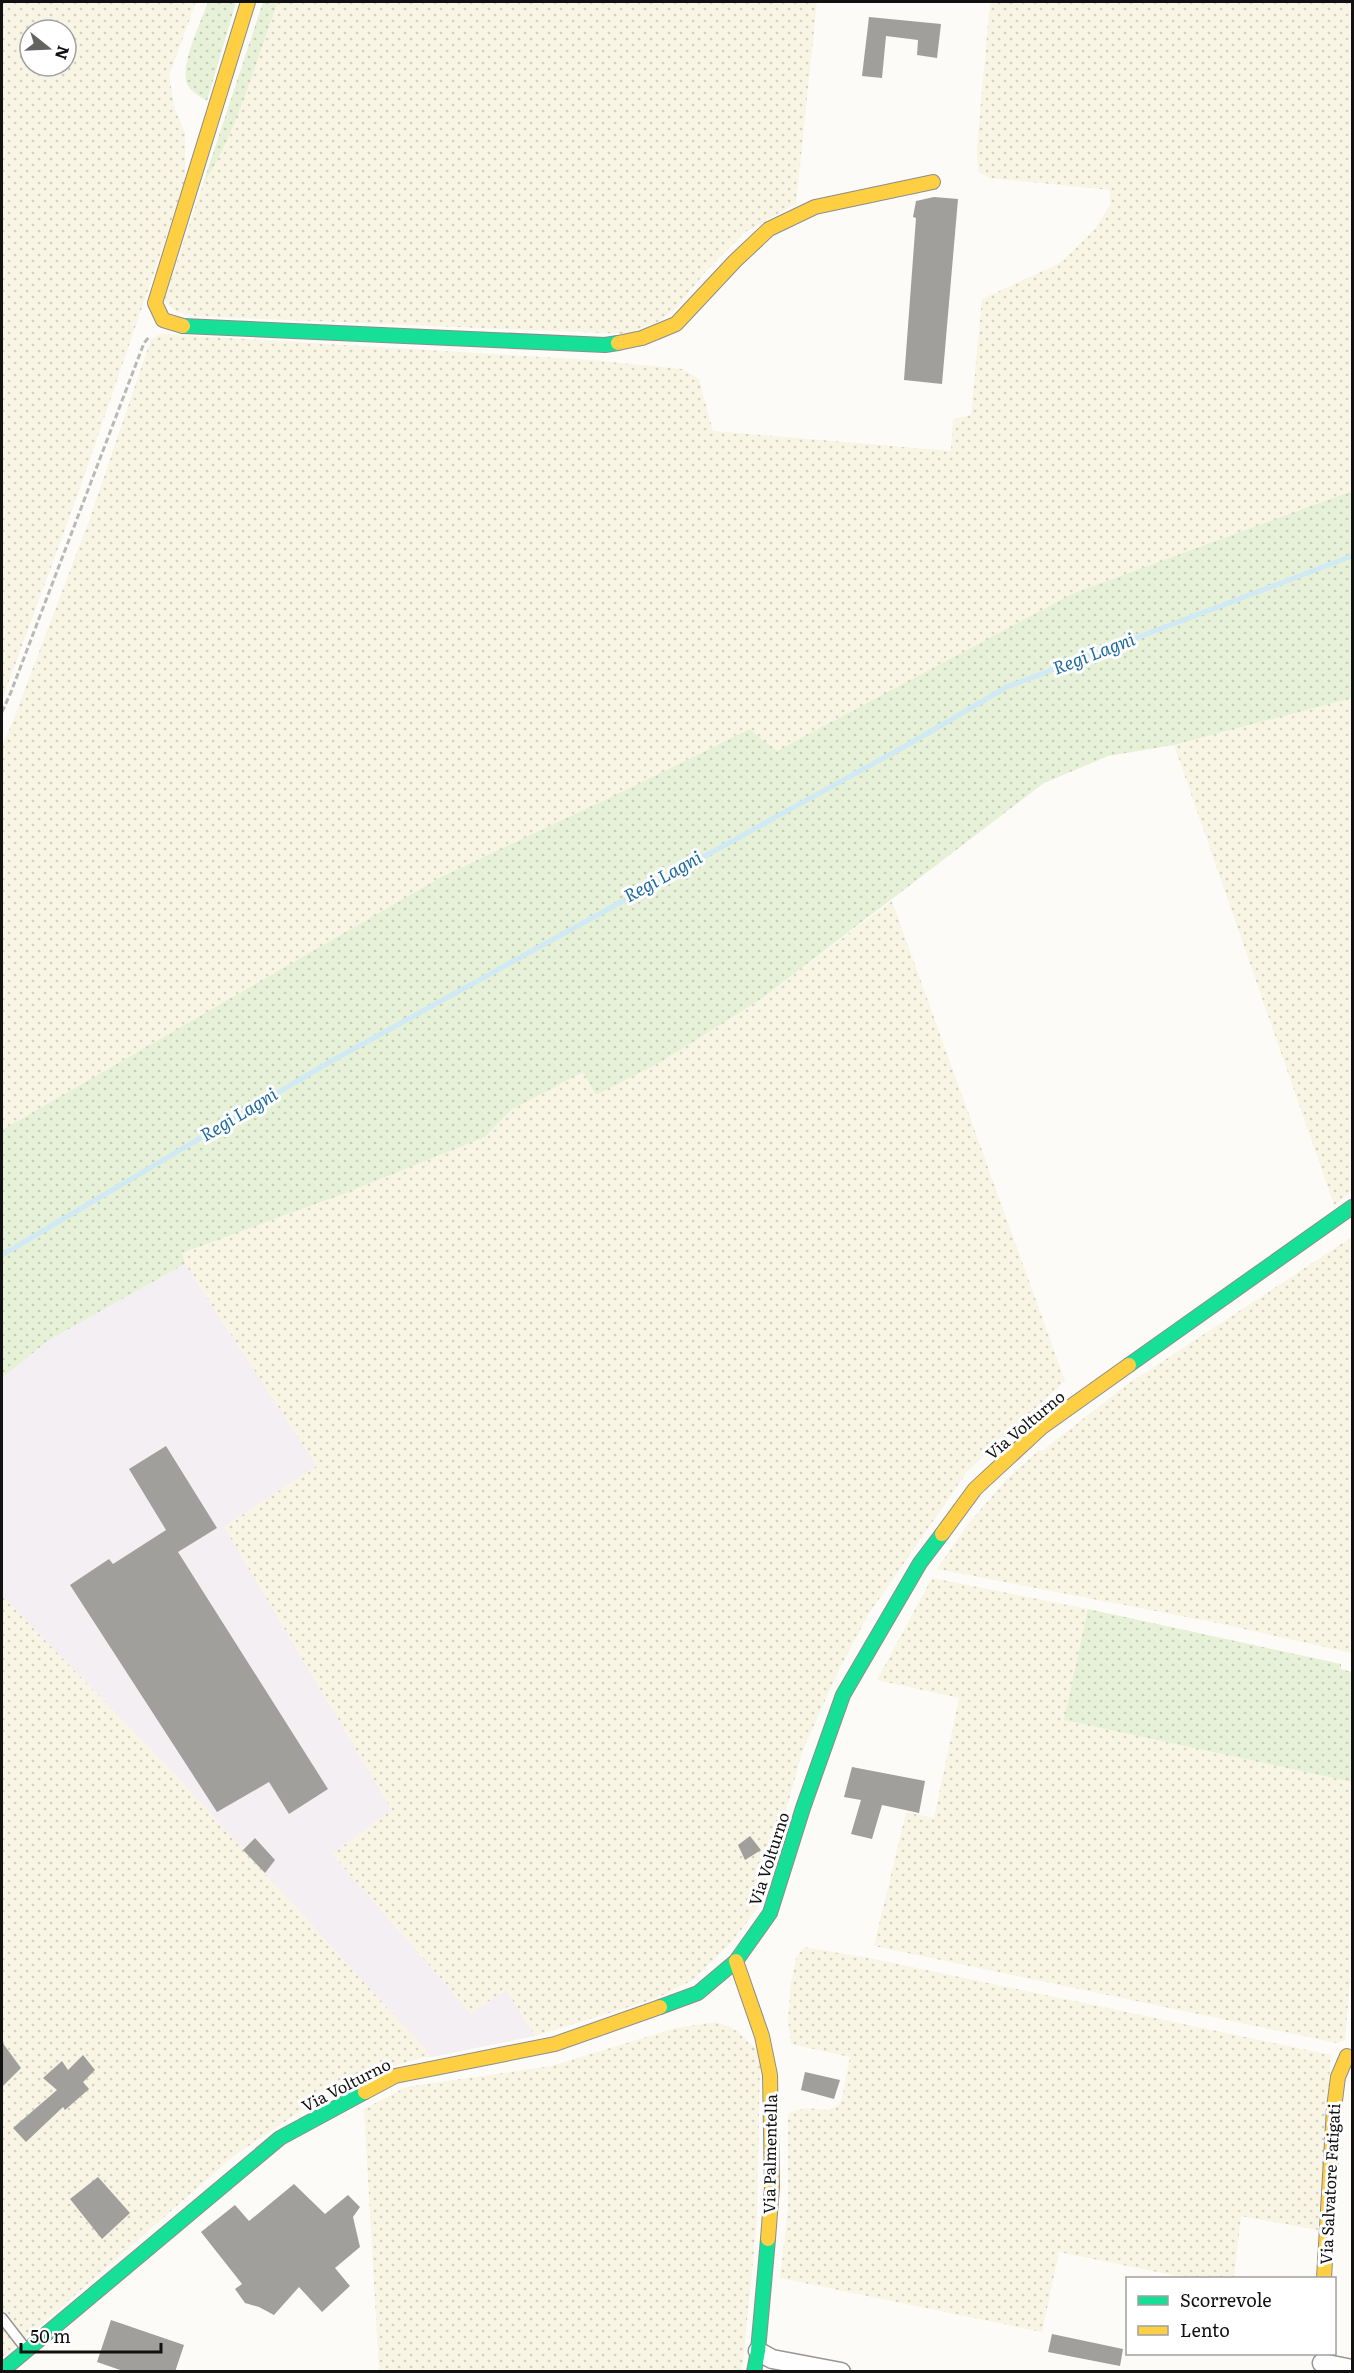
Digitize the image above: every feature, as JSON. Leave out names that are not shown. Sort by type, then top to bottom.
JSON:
[{"type":"street","points":[[248,2],[155,303],[163,320],[181,326],[604,345],[642,338],[676,324],[735,261],[769,229],[815,207],[933,182]]},
{"type":"street","name":"Via Volturno","points":[[2,2371],[280,2138],[395,2076],[555,2044],[698,1993],[736,1961],[770,1913],[803,1808],[843,1695],[920,1563],[975,1489],[1042,1427],[1353,1207]]},
{"type":"street","name":"Via Palmentella","points":[[736,1961],[762,2036],[770,2076],[772,2187],[758,2351],[754,2372]]},
{"type":"street","name":"Via Salvatore Fatigati","points":[[1324,2277],[1334,2108],[1338,2077],[1347,2056]]},
{"type":"street","points":[[758,2351],[772,2359],[841,2372]]},
{"type":"street","points":[[1322,2363],[1353,2369]]},
{"type":"lane","points":[[2,2318],[27,2350]]},
{"type":"path","points":[[2,712],[144,344],[163,320]]},
{"type":"shaded area","points":[[2,2],[196,2],[169,76],[175,109],[185,133],[185,182],[78,494],[2,700]]},
{"type":"shaded area","points":[[278,2],[817,2],[796,204],[745,232],[706,271],[679,305],[660,321],[627,334],[195,316],[177,312],[164,301],[203,184]]},
{"type":"shaded area","points":[[990,2],[1352,2],[1352,491],[1074,593],[777,752],[748,729],[632,787],[441,877],[2,1130],[2,745],[91,515],[151,339],[161,334],[592,360],[682,369],[699,379],[713,431],[951,451],[953,419],[971,415],[982,299],[1060,263],[1095,229],[1110,205],[1110,190],[990,178],[978,172],[977,147]]},
{"type":"shaded area","points":[[1352,698],[1352,1191],[1334,1205],[1174,745]]},
{"type":"shaded area","points":[[892,901],[1065,1381],[967,1472],[868,1615],[836,1676],[803,1750],[759,1906],[733,1941],[693,1980],[657,1998],[535,2036],[506,1990],[471,2013],[332,1854],[392,1810],[224,1527],[317,1466],[185,1264],[182,1253],[343,1194],[485,1137],[511,1110],[583,1072],[596,1095],[661,1062],[761,999]]},
{"type":"shaded area","points":[[1352,1237],[1352,1653],[1208,1621],[937,1569],[968,1524],[1007,1479],[1039,1450],[1042,1451],[1125,1386]]},
{"type":"shaded area","points":[[185,1264],[317,1466],[224,1527],[392,1810],[332,1854],[471,2013],[506,1990],[535,2036],[432,2057],[166,1765],[2,1596],[2,1378],[49,1340]]},
{"type":"shaded area","points":[[932,1578],[1088,1609],[1065,1720],[1352,1782],[1352,1959],[1345,2040],[1337,2043],[874,1946],[906,1812],[934,1818],[959,1698],[877,1680]]},
{"type":"shaded area","points":[[2,1596],[166,1765],[432,2057],[423,2057],[346,2081],[235,2155],[2,2357]]},
{"type":"shaded area","points":[[804,1947],[874,1959],[1331,2055],[1318,2230],[1241,2216],[1234,2277],[1182,2277],[1059,2252],[1042,2332],[780,2278],[788,2209],[788,2113],[807,2108],[827,2110],[838,2106],[842,2098],[850,2057],[791,2044],[788,2020],[796,1958]]},
{"type":"shaded area","points":[[716,2022],[738,2032],[757,2050],[760,2063],[757,2221],[742,2371],[379,2371],[364,2109],[406,2087],[551,2066],[676,2028]]},
{"type":"green space","points":[[208,2],[236,2],[207,101],[189,87],[186,72],[189,52]]},
{"type":"green space","points":[[263,2],[278,2],[236,119],[203,184]]},
{"type":"green space","points":[[1352,491],[1352,698],[1174,745],[1108,756],[1044,783],[761,999],[661,1062],[596,1095],[583,1072],[511,1110],[485,1137],[343,1194],[182,1253],[185,1264],[49,1340],[2,1378],[2,1130],[441,877],[749,729],[777,751],[1074,593]]},
{"type":"green space","points":[[1088,1609],[1341,1664],[1341,1669],[1352,1672],[1352,1782],[1064,1720]]},
{"type":"building","points":[[869,17],[941,24],[937,58],[917,55],[918,40],[886,36],[882,78],[862,76]]},
{"type":"building","points":[[934,197],[958,199],[942,384],[904,380],[916,218],[913,217],[916,201]]},
{"type":"building","points":[[166,1446],[217,1528],[178,1552],[328,1789],[289,1814],[269,1782],[217,1812],[70,1585],[109,1559],[113,1564],[166,1530],[129,1469]]},
{"type":"building","points":[[852,1767],[925,1781],[919,1813],[882,1805],[872,1839],[851,1834],[861,1800],[844,1797]]},
{"type":"building","points":[[750,1836],[761,1850],[745,1860],[738,1845]]},
{"type":"building","points":[[255,1838],[275,1860],[265,1873],[243,1850]]},
{"type":"building","points":[[2,2042],[21,2068],[2,2087]]},
{"type":"building","points":[[83,2055],[95,2070],[83,2082],[89,2089],[65,2110],[63,2107],[26,2142],[13,2128],[57,2090],[43,2078],[62,2061],[68,2070]]},
{"type":"building","points":[[805,2072],[840,2080],[834,2099],[801,2090]]},
{"type":"building","points":[[98,2177],[130,2213],[102,2239],[70,2199]]},
{"type":"building","points":[[294,2184],[325,2214],[348,2195],[360,2207],[353,2217],[360,2247],[335,2268],[350,2286],[322,2312],[299,2287],[274,2315],[245,2303],[235,2289],[242,2284],[201,2232],[235,2205],[249,2221]]},
{"type":"building","points":[[111,2320],[184,2345],[175,2372],[126,2372],[97,2362]]},
{"type":"building","points":[[1052,2334],[1123,2349],[1120,2366],[1048,2352]]},
{"type":"waterway","name":"Regi Lagni","points":[[2,1255],[328,1063],[909,744],[1007,687],[1352,556]]},
{"type":"traffic: fast","points":[[183,326],[605,345],[618,343]]},
{"type":"traffic: fast","points":[[1129,1365],[1352,1207]]},
{"type":"traffic: fast","points":[[660,2007],[698,1993],[736,1961],[770,1913],[803,1808],[843,1695],[920,1563],[942,1534]]},
{"type":"traffic: fast","points":[[2,2371],[280,2138],[365,2092]]},
{"type":"traffic: fast","points":[[754,2372],[768,2239]]},
{"type":"traffic: slow","points":[[183,326],[163,320],[155,303],[248,2]]},
{"type":"traffic: slow","points":[[618,343],[642,338],[676,324],[735,261],[769,229],[815,207],[933,182]]},
{"type":"traffic: slow","points":[[942,1534],[975,1489],[1042,1427],[1129,1365]]},
{"type":"traffic: slow","points":[[736,1961],[762,2036],[770,2075],[772,2187],[768,2239]]},
{"type":"traffic: slow","points":[[365,2092],[395,2076],[555,2044],[660,2007]]},
{"type":"traffic: slow","points":[[1324,2277],[1334,2108],[1338,2077],[1347,2056]]}]
